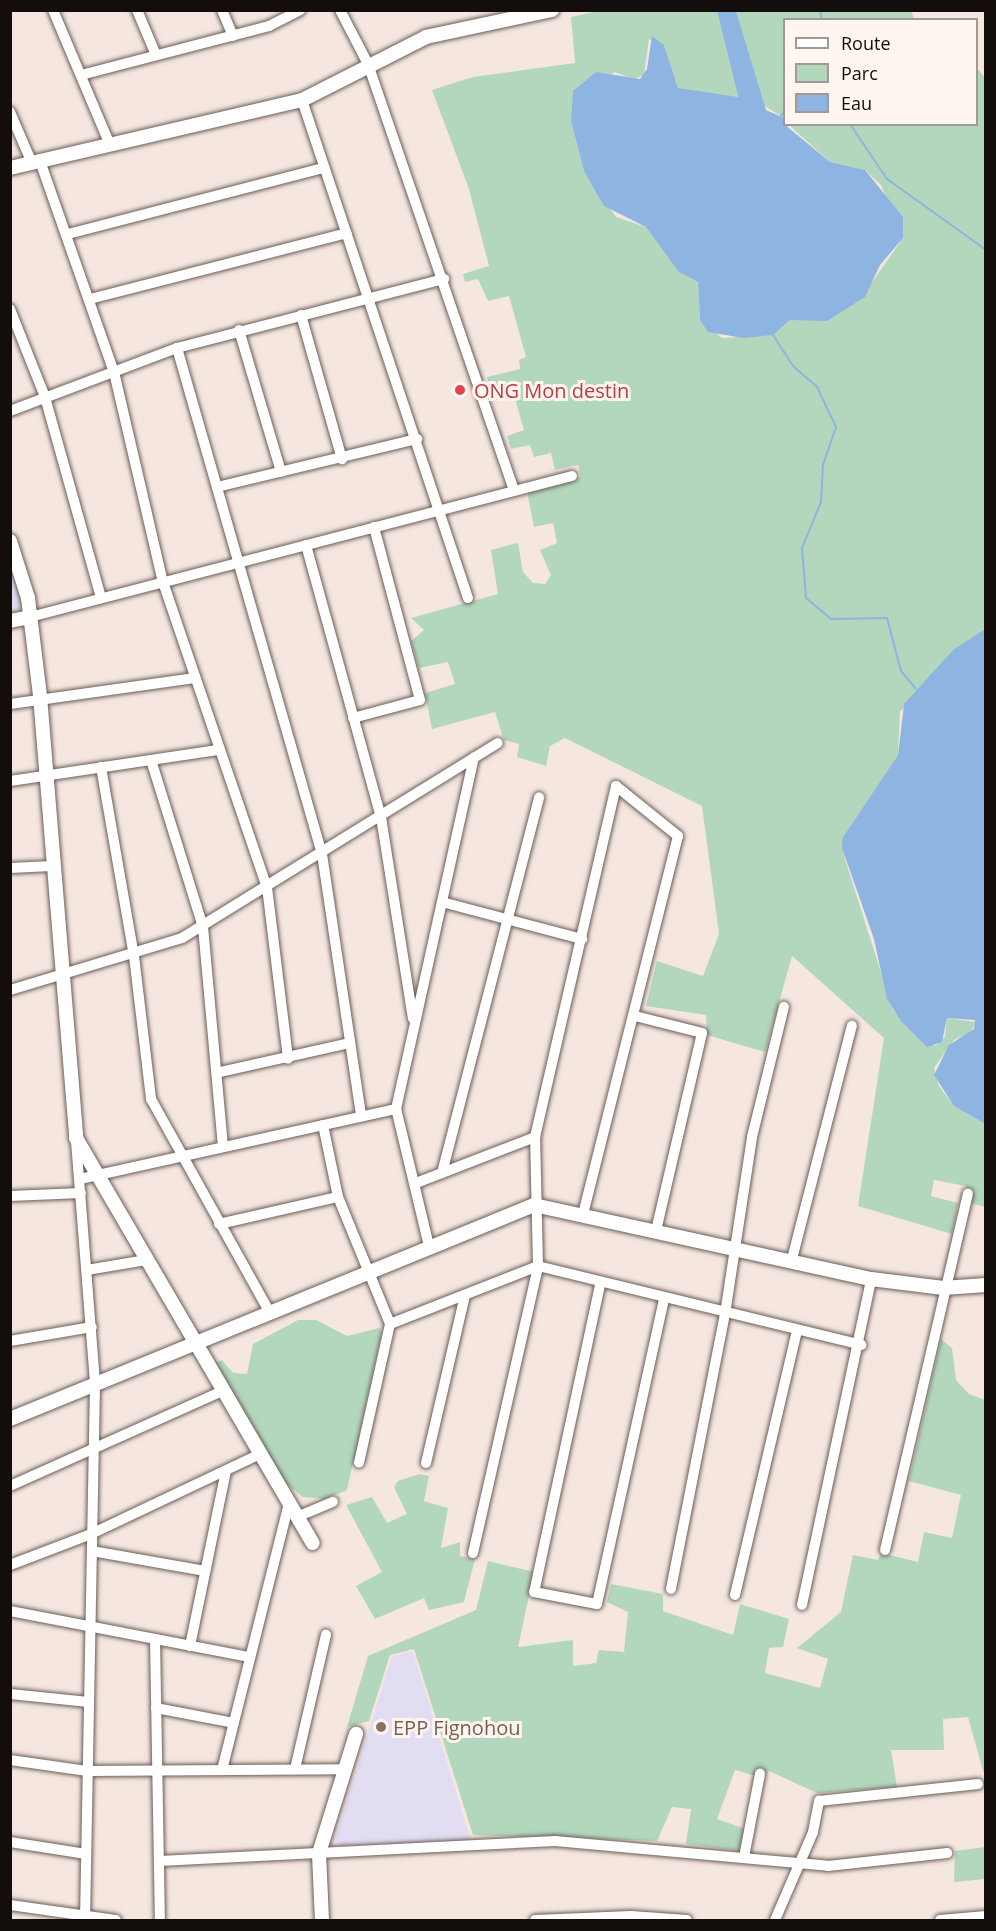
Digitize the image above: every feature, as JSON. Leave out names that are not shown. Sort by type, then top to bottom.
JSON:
[{"type":"street","points":[[53,10],[110,145]]},
{"type":"street","points":[[137,10],[156,56]]},
{"type":"street","points":[[222,10],[233,36]]},
{"type":"street","points":[[81,75],[233,36],[300,10]]},
{"type":"street","points":[[340,10],[368,64],[444,279],[514,491]]},
{"type":"street","points":[[10,168],[302,100],[368,64],[433,35],[552,10]]},
{"type":"street","points":[[302,100],[441,510],[468,598]]},
{"type":"street","points":[[10,112],[36,162],[68,234],[90,299],[114,372],[163,582],[218,750],[267,887],[288,1059]]},
{"type":"street","points":[[68,234],[324,168]]},
{"type":"street","points":[[90,299],[347,232]]},
{"type":"street","points":[[10,411],[177,348],[239,330],[444,279]]},
{"type":"street","points":[[10,309],[45,397],[101,598]]},
{"type":"street","points":[[301,315],[342,459]]},
{"type":"street","points":[[239,330],[281,472]]},
{"type":"street","points":[[177,348],[322,854],[361,1116]]},
{"type":"street","points":[[217,487],[342,459],[417,439]]},
{"type":"street","points":[[10,621],[572,476]]},
{"type":"street","points":[[353,718],[420,700],[374,527]]},
{"type":"street","points":[[10,541],[30,617],[40,696],[52,866],[92,1327],[95,1385],[85,1918]]},
{"type":"street","points":[[306,545],[381,817],[414,1024]]},
{"type":"street","points":[[10,704],[40,696],[195,678]]},
{"type":"street","points":[[10,990],[61,972],[134,956],[203,927],[498,743]]},
{"type":"street","points":[[10,781],[218,750]]},
{"type":"street","points":[[429,1246],[416,1183],[396,1109],[474,758]]},
{"type":"street","points":[[151,760],[203,927],[220,1072],[223,1147]]},
{"type":"street","points":[[101,767],[134,956],[151,1099],[269,1311]]},
{"type":"street","points":[[473,1552],[538,1266],[534,1205],[535,1137],[616,786],[678,836],[635,1016],[583,1213]]},
{"type":"street","points":[[442,1173],[510,920],[539,797]]},
{"type":"street","points":[[10,868],[52,866]]},
{"type":"street","points":[[442,902],[582,939]]},
{"type":"street","points":[[671,1589],[724,1314],[752,1137],[784,1007]]},
{"type":"street","points":[[635,1016],[702,1033],[656,1230]]},
{"type":"street","points":[[790,1263],[852,1026]]},
{"type":"street","points":[[220,1072],[288,1059],[350,1043]]},
{"type":"street","points":[[80,1179],[396,1109]]},
{"type":"street","points":[[323,1125],[338,1197],[364,1271],[390,1324],[359,1463]]},
{"type":"street","points":[[416,1183],[535,1137]]},
{"type":"street","points":[[76,1138],[193,1344],[313,1543]]},
{"type":"street","points":[[10,1196],[81,1193]]},
{"type":"street","points":[[885,1550],[943,1288],[968,1194]]},
{"type":"street","points":[[219,1224],[338,1197]]},
{"type":"street","points":[[10,1419],[364,1271],[534,1205],[583,1213],[871,1280],[943,1288],[986,1285]]},
{"type":"street","points":[[87,1270],[146,1260]]},
{"type":"street","points":[[390,1324],[538,1266],[600,1285],[861,1345]]},
{"type":"street","points":[[802,1605],[861,1345],[871,1280]]},
{"type":"street","points":[[600,1285],[534,1592],[597,1604],[664,1300]]},
{"type":"street","points":[[426,1463],[465,1295]]},
{"type":"street","points":[[10,1341],[92,1327]]},
{"type":"street","points":[[735,1595],[797,1330]]},
{"type":"street","points":[[10,1486],[92,1452],[222,1391]]},
{"type":"street","points":[[10,1565],[91,1534],[260,1454]]},
{"type":"street","points":[[190,1646],[226,1471]]},
{"type":"street","points":[[297,1517],[333,1502]]},
{"type":"street","points":[[222,1770],[289,1503]]},
{"type":"street","points":[[92,1551],[205,1571]]},
{"type":"street","points":[[11,1610],[250,1657]]},
{"type":"street","points":[[295,1769],[326,1635]]},
{"type":"street","points":[[155,1639],[160,1920]]},
{"type":"street","points":[[10,1694],[89,1702]]},
{"type":"street","points":[[156,1708],[234,1723]]},
{"type":"street","points":[[322,1920],[319,1852],[356,1734]]},
{"type":"street","points":[[10,1760],[87,1771],[345,1769]]},
{"type":"street","points":[[744,1857],[760,1774]]},
{"type":"street","points":[[775,1920],[801,1862],[819,1801],[978,1784]]},
{"type":"street","points":[[159,1861],[555,1840],[801,1862],[874,1863],[947,1853]]},
{"type":"street","points":[[10,1842],[86,1854]]},
{"type":"street","points":[[10,1905],[85,1918],[116,1920]]},
{"type":"street","points":[[535,1920],[631,1916],[687,1920]]},
{"type":"street","points":[[940,1920],[986,1916]]},
{"type":"shaded area","points":[[10,562],[25,605],[11,613],[10,613]]},
{"type":"shaded area","points":[[413,1651],[471,1841],[340,1846],[335,1839],[392,1656]]},
{"type":"green space","points":[[603,10],[717,11],[738,98],[678,88],[664,45],[649,39],[644,75],[634,79],[614,72],[571,121],[584,171],[616,217],[646,227],[683,274],[698,282],[700,320],[722,338],[772,335],[790,320],[858,302],[903,238],[881,185],[865,170],[830,162],[790,126],[978,126],[978,69],[986,79],[985,629],[954,649],[900,712],[898,755],[843,837],[845,859],[893,1010],[935,1046],[945,1037],[947,1018],[976,1022],[970,1033],[954,1040],[934,1068],[939,1086],[954,1106],[985,1124],[985,1207],[970,1203],[966,1186],[934,1180],[931,1196],[958,1203],[952,1234],[858,1206],[884,1038],[792,956],[765,1052],[707,1035],[706,1015],[646,1006],[657,961],[703,976],[719,934],[702,806],[565,738],[550,746],[546,766],[517,757],[519,744],[504,740],[495,712],[432,729],[425,693],[455,684],[448,662],[419,668],[411,641],[424,630],[411,618],[498,594],[491,550],[518,543],[523,572],[533,583],[545,584],[551,575],[540,550],[557,543],[553,523],[534,527],[527,491],[581,477],[578,465],[555,470],[551,453],[534,457],[530,445],[511,449],[507,436],[524,430],[513,392],[492,395],[487,377],[520,369],[519,360],[526,357],[509,296],[488,301],[478,279],[465,282],[463,274],[489,266],[469,189],[432,90],[473,77],[575,63],[571,17]]},
{"type":"green space","points":[[911,10],[914,18],[783,18],[783,117],[763,105],[736,11]]},
{"type":"green space","points":[[298,1320],[316,1320],[347,1336],[379,1328],[382,1332],[347,1490],[325,1499],[303,1497],[284,1482],[216,1362],[222,1360],[233,1373],[247,1374],[253,1344]]},
{"type":"green space","points":[[941,1339],[952,1348],[956,1380],[969,1394],[985,1400],[985,1778],[968,1717],[943,1719],[944,1750],[891,1750],[897,1787],[817,1793],[769,1771],[763,1778],[735,1770],[717,1819],[745,1829],[741,1851],[686,1844],[691,1809],[672,1807],[657,1841],[473,1835],[414,1649],[390,1655],[369,1721],[347,1727],[368,1656],[476,1610],[488,1561],[534,1572],[518,1647],[573,1640],[573,1666],[596,1663],[599,1650],[624,1652],[628,1612],[607,1602],[611,1584],[663,1594],[663,1611],[733,1635],[740,1604],[789,1619],[783,1647],[769,1648],[765,1673],[820,1688],[828,1659],[797,1648],[841,1612],[853,1555],[878,1560],[881,1553],[918,1562],[924,1532],[952,1538],[961,1495],[909,1481]]},
{"type":"green space","points":[[419,1474],[429,1476],[424,1501],[448,1508],[441,1548],[460,1542],[460,1556],[475,1559],[464,1602],[429,1610],[424,1598],[375,1619],[356,1586],[382,1572],[346,1505],[372,1497],[387,1523],[407,1514],[394,1487],[398,1481]]},
{"type":"green space","points":[[985,1847],[985,1879],[954,1882],[955,1851]]},
{"type":"water","points":[[717,11],[736,11],[766,110],[783,118],[783,126],[786,126],[830,162],[865,170],[903,217],[903,238],[880,265],[865,297],[827,321],[790,320],[773,335],[743,338],[708,332],[700,320],[698,282],[679,272],[646,227],[604,206],[584,171],[571,121],[573,91],[596,72],[640,79],[647,69],[652,36],[664,45],[678,88],[738,97]]},
{"type":"water","points":[[985,629],[985,1124],[954,1106],[934,1075],[949,1045],[974,1029],[975,1020],[947,1018],[942,1042],[927,1047],[901,1021],[887,999],[874,939],[842,848],[843,837],[898,755],[904,704],[954,649]]},
{"type":"waterway","points":[[820,10],[822,18]]},
{"type":"waterway","points":[[851,126],[887,179],[986,250]]},
{"type":"waterway","points":[[773,335],[793,366],[817,387],[836,427],[823,464],[821,502],[802,548],[806,598],[831,619],[887,618],[901,671],[916,689]]},
{"type":"place","name":"ONG Mon destin","points":[[460,390]]},
{"type":"place","name":"EPP Fignohou","points":[[381,1727]]}]
